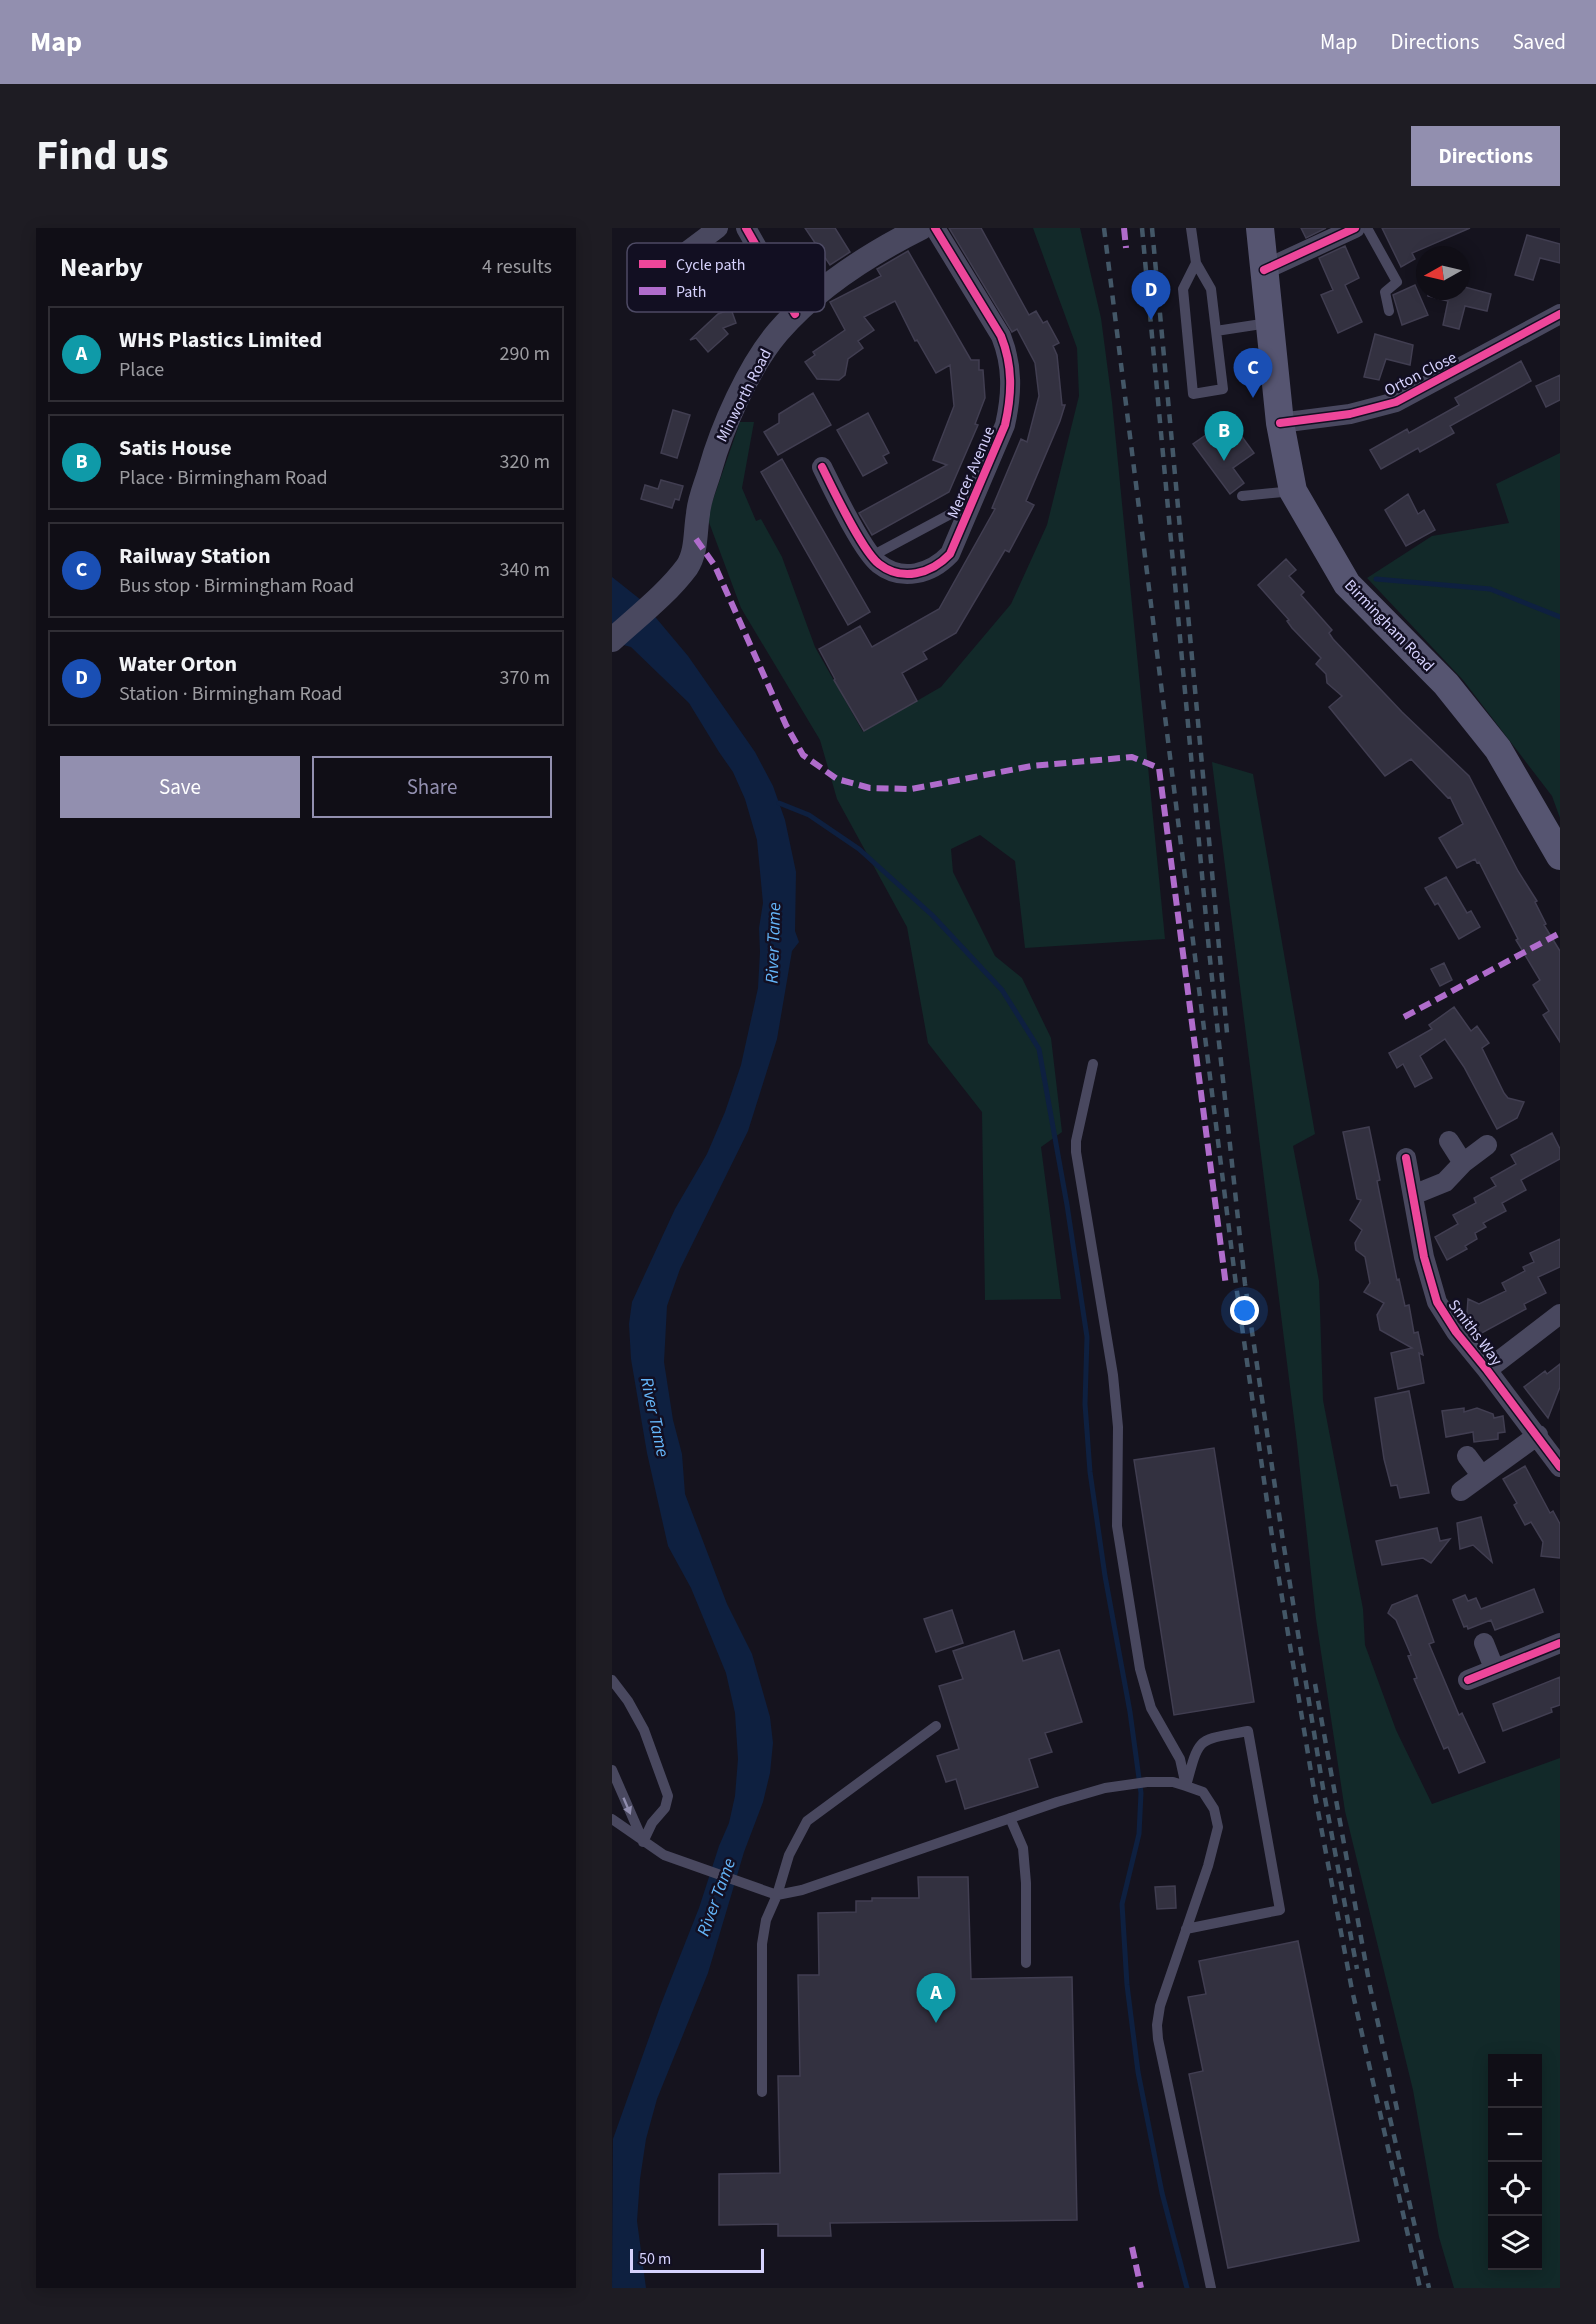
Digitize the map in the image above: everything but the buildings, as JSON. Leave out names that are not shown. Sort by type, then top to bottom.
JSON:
[{"type":"main road","name":"Birmingham Road","points":[[1260,228],[1280,423],[1293,491],[1347,584],[1446,684],[1498,748],[1560,855]]},
{"type":"street","points":[[698,243],[718,228]]},
{"type":"street","points":[[746,228],[755,243]]},
{"type":"street","name":"Minworth Road","points":[[825,289],[847,271],[888,245],[921,228]]},
{"type":"street","name":"Mercer Avenue","points":[[822,467],[878,564],[897,573],[909,575],[934,567],[950,554],[1005,425],[1010,404],[1011,378],[1007,351],[1001,336],[935,228]]},
{"type":"street","points":[[1264,270],[1355,228]]},
{"type":"street","name":"Minworth Road","points":[[612,640],[666,590],[688,566],[697,530],[698,513],[717,447],[740,395],[764,350],[797,312]]},
{"type":"street","name":"Orton Close","points":[[1280,423],[1350,414],[1396,402],[1560,314]]},
{"type":"street","points":[[1449,1141],[1463,1163]]},
{"type":"street","points":[[1413,1196],[1445,1182],[1463,1163],[1487,1144]]},
{"type":"street","name":"Smiths Way","points":[[1406,1158],[1424,1257],[1437,1302],[1456,1332],[1538,1435],[1560,1467]]},
{"type":"street","name":"Smiths Way","points":[[1487,1370],[1560,1314]]},
{"type":"street","points":[[1461,1491],[1538,1435]]},
{"type":"street","points":[[1467,1456],[1481,1475]]},
{"type":"street","points":[[1484,1643],[1494,1668]]},
{"type":"street","points":[[1468,1680],[1560,1643]]},
{"type":"lane","points":[[1191,228],[1196,263],[1211,289],[1223,388],[1193,394],[1183,289],[1196,263]]},
{"type":"lane","points":[[1367,228],[1397,282],[1385,292],[1389,311]]},
{"type":"lane","points":[[1216,331],[1269,323]]},
{"type":"lane","points":[[1242,496],[1293,491]]},
{"type":"lane","points":[[872,556],[971,503]]},
{"type":"lane","points":[[1093,1064],[1076,1141],[1076,1152],[1104,1317],[1116,1407],[1119,1449],[1117,1526],[1145,1693],[1159,1724],[1180,1759],[1186,1786]]},
{"type":"lane","points":[[612,1680],[628,1701],[644,1730],[668,1796],[665,1808],[652,1823],[643,1842]]},
{"type":"lane","points":[[762,2092],[762,1944],[766,1920],[789,1855],[807,1821],[936,1726]]},
{"type":"lane","points":[[1186,1786],[1198,1745],[1204,1739],[1248,1731],[1280,1910],[1186,1929]]},
{"type":"lane","points":[[612,1770],[643,1842]]},
{"type":"lane","points":[[612,1819],[664,1855],[777,1894],[802,1890],[1057,1802],[1114,1786],[1173,1782],[1203,1792],[1214,1809],[1218,1827],[1208,1866],[1160,2006],[1157,2025],[1158,2039],[1211,2288]]},
{"type":"lane","points":[[1010,1818],[1023,1848],[1026,1883],[1026,1963]]},
{"type":"green space","points":[[1033,228],[1080,228],[1101,318],[1112,402],[1165,939],[1025,948],[1015,861],[980,835],[951,849],[953,872],[995,956],[1022,978],[1051,1038],[1062,1132],[1041,1147],[1061,1299],[985,1300],[982,1112],[928,1043],[907,927],[837,799],[820,740],[741,608],[707,517],[740,422],[754,422],[742,488],[756,521],[761,519],[782,557],[815,647],[863,732],[941,687],[1011,604],[1047,525],[1079,396],[1077,348]]},
{"type":"green space","points":[[1560,453],[1560,818],[1552,796],[1463,680],[1367,578],[1432,536],[1509,523],[1496,484]]},
{"type":"green space","points":[[1212,762],[1253,774],[1315,1134],[1293,1146],[1319,1281],[1323,1400],[1363,1609],[1365,1645],[1396,1730],[1432,1804],[1560,1758],[1560,2288],[1454,2288],[1439,2237],[1413,2090],[1345,1811],[1316,1619],[1297,1443]]},
{"type":"water","name":"River Tame","points":[[612,577],[641,600],[688,656],[755,752],[773,786],[785,820],[796,872],[795,931],[799,942],[792,951],[777,1039],[748,1131],[680,1269],[667,1306],[664,1362],[673,1420],[682,1454],[685,1494],[727,1604],[752,1654],[770,1717],[773,1743],[770,1773],[763,1802],[744,1852],[708,1973],[657,2099],[646,2139],[637,2221],[646,2288],[612,2288],[613,2139],[729,1823],[735,1796],[738,1759],[735,1713],[726,1673],[691,1588],[668,1546],[647,1453],[631,1359],[629,1324],[632,1302],[675,1209],[707,1154],[725,1112],[741,1065],[758,988],[759,928],[763,903],[757,840],[745,799],[733,772],[689,703],[631,647],[616,643],[612,638]]},
{"type":"waterway","points":[[1376,579],[1490,589],[1560,617]]},
{"type":"waterway","points":[[779,803],[809,815],[859,849],[932,915],[1002,990],[1039,1049],[1067,1205],[1087,1337],[1085,1404],[1090,1472],[1105,1576],[1130,1712],[1141,1793],[1139,1834],[1122,1904],[1127,1985],[1138,2072],[1162,2193],[1187,2288]]},
{"type":"railway","points":[[1104,228],[1236,1285],[1273,1543],[1314,1790],[1352,1990],[1420,2288]]},
{"type":"railway","points":[[1142,228],[1209,950],[1245,1284],[1323,1788],[1357,1969]]},
{"type":"railway","points":[[1152,228],[1227,1033]]},
{"type":"railway","points":[[1315,1684],[1370,1987],[1398,2114]]},
{"type":"railway","points":[[1386,2101],[1429,2288]]},
{"type":"marked path","points":[[1124,228],[1126,248]]},
{"type":"marked path","points":[[696,539],[715,566],[786,725],[803,755],[837,779],[870,788],[911,789],[1032,766],[1132,757],[1159,768],[1226,1286]]},
{"type":"marked path","points":[[1404,1017],[1560,933]]},
{"type":"marked path","points":[[1132,2247],[1141,2288]]},
{"type":"cycle path","points":[[746,228],[755,243]]},
{"type":"cycle path","points":[[822,467],[856,533],[879,564],[897,573],[916,573],[934,567],[950,554],[1005,425],[1010,380],[1008,358],[1001,336],[935,228]]},
{"type":"cycle path","points":[[1264,270],[1355,228]]},
{"type":"cycle path","points":[[1280,423],[1350,414],[1396,402],[1560,314]]},
{"type":"cycle path","points":[[1406,1158],[1424,1257],[1437,1302],[1456,1332],[1560,1467]]},
{"type":"cycle path","points":[[1468,1680],[1560,1643]]},
{"type":"place","name":"Water Orton","points":[[1151,320]]},
{"type":"place","name":"Railway Station","points":[[1253,398]]},
{"type":"place","name":"Satis House","points":[[1224,461]]},
{"type":"place","name":"WHS Plastics Limited","points":[[936,2023]]}]
